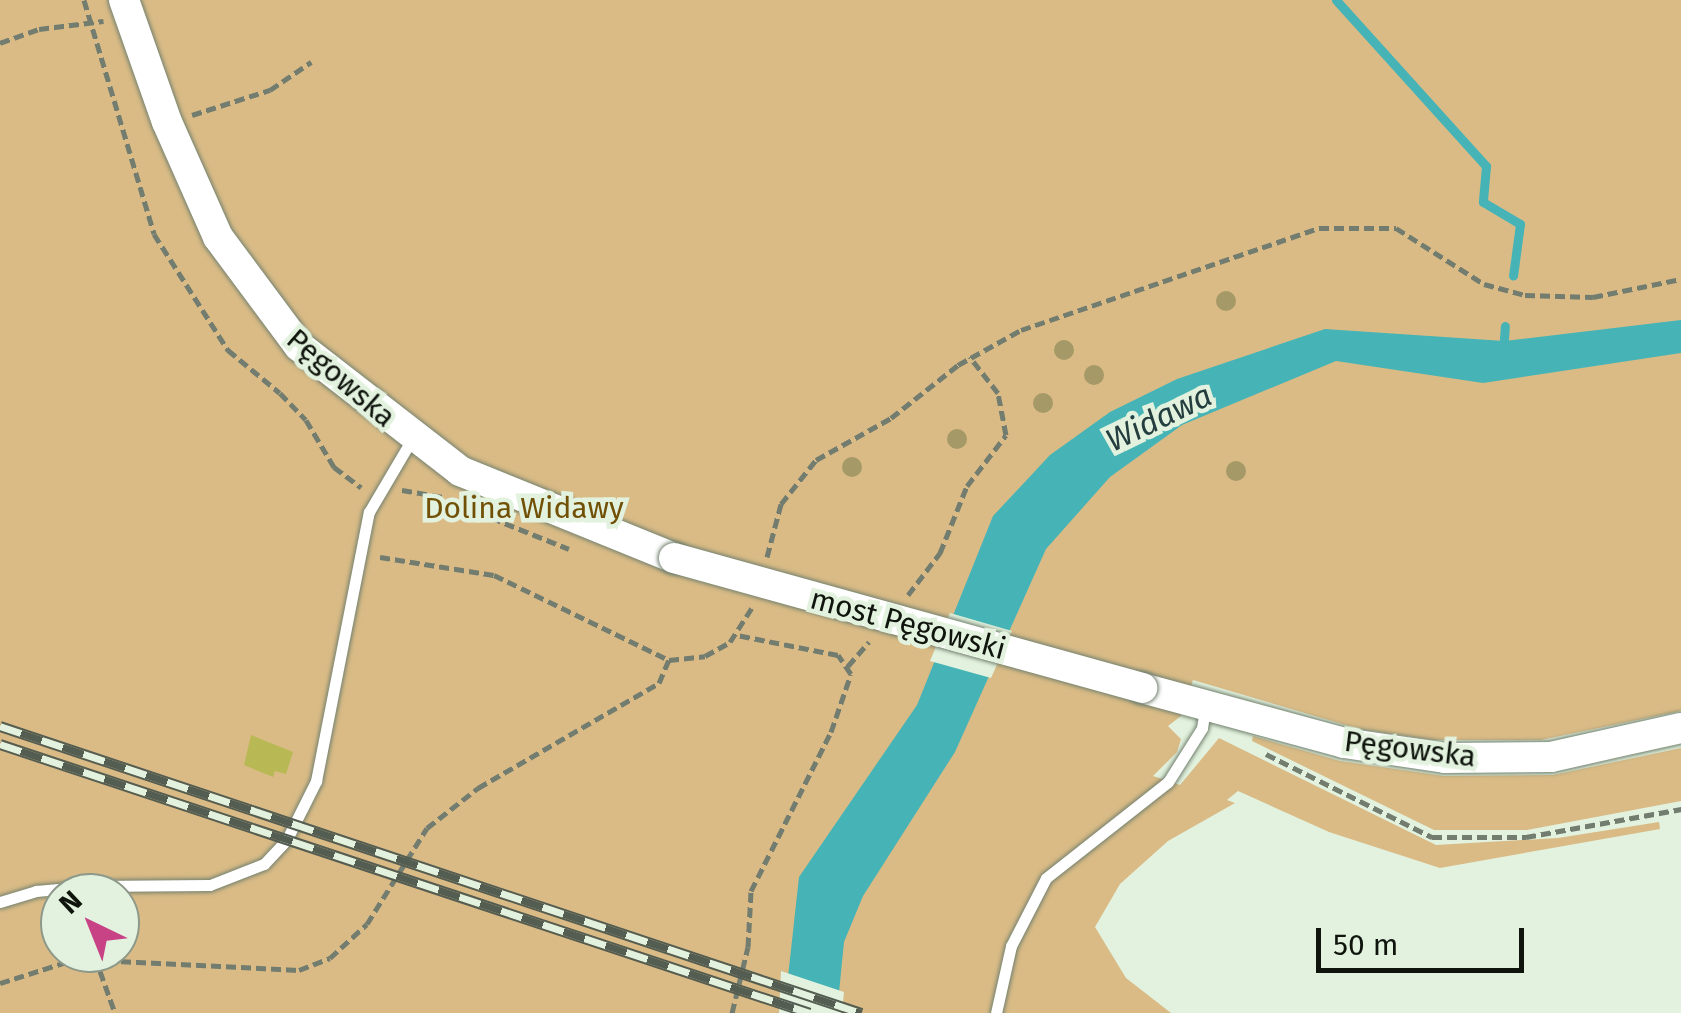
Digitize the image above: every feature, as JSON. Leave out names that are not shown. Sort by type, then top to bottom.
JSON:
[{"type":"main road","name":"Pęgowska","points":[[127,7],[167,122],[218,237],[253,290],[325,372],[412,439],[460,470],[557,515],[674,558]]},
{"type":"main road","name":"most Pęgowski","points":[[674,558],[1142,688]]},
{"type":"main road","name":"Pęgowska","points":[[1142,688],[1344,743],[1445,758],[1551,756],[1681,728]]},
{"type":"lane","points":[[0,902],[73,888],[210,885],[264,864],[287,838],[316,781],[377,490],[412,439]]},
{"type":"lane","points":[[996,1013],[1011,946],[1046,878],[1168,782],[1202,728],[1206,705]]},
{"type":"path","points":[[84,0],[154,234],[228,350],[306,420],[347,480],[377,490]]},
{"type":"path","points":[[0,42],[39,28],[92,23],[127,7]]},
{"type":"path","points":[[167,122],[246,101],[312,62]]},
{"type":"path","points":[[816,460],[891,418],[970,358],[1072,311],[1319,228],[1396,228],[1484,284],[1525,295],[1593,296],[1681,278]]},
{"type":"path","points":[[896,610],[940,553],[967,486],[1006,436],[998,394],[970,358]]},
{"type":"path","points":[[140,960],[298,970],[330,958],[367,924],[428,828],[478,788],[659,683],[670,660],[494,575],[362,554]]},
{"type":"path","points":[[732,1013],[748,947],[751,891],[851,686],[848,666],[838,655],[737,635]]},
{"type":"path","points":[[848,666],[872,638]]},
{"type":"path","points":[[1256,748],[1432,837],[1526,837],[1681,810]]},
{"type":"path","points":[[0,983],[40,972]]},
{"type":"path","points":[[101,973],[115,1013]]},
{"type":"green space","name":"Dolina Widawy","points":[[0,0],[1681,0],[1681,711],[1541,740],[1432,740],[1359,729],[1193,680],[1181,716],[1168,726],[1181,739],[1177,752],[1153,776],[1180,785],[1219,738],[1436,845],[1558,838],[1659,822],[1660,829],[1440,868],[1329,832],[1238,791],[1227,800],[1235,803],[1168,841],[1120,884],[1095,927],[1126,978],[1171,1013],[0,1013]]},
{"type":"green space","points":[[1253,736],[1340,761],[1444,776],[1553,775],[1681,748],[1681,801],[1527,830],[1434,830],[1252,741]]},
{"type":"water","name":"Widawa","points":[[1681,320],[1681,353],[1483,383],[1336,361],[1182,425],[1110,477],[1046,549],[955,752],[863,896],[844,942],[837,1013],[784,1013],[799,877],[917,705],[993,516],[1050,455],[1110,412],[1177,379],[1325,329],[1504,341]]},
{"type":"pier","points":[[950,613],[1012,631],[991,678],[930,661]]},
{"type":"pier","points":[[781,971],[844,992],[842,1013],[779,1013]]},
{"type":"building","points":[[251,735],[293,752],[286,774],[275,771],[273,777],[244,765]]},
{"type":"waterway","points":[[1336,0],[1486,166],[1483,202],[1520,224],[1513,276]]},
{"type":"waterway","points":[[1503,353],[1505,326]]},
{"type":"railway","points":[[0,726],[861,1013]]},
{"type":"railway","points":[[0,744],[810,1013]]}]
